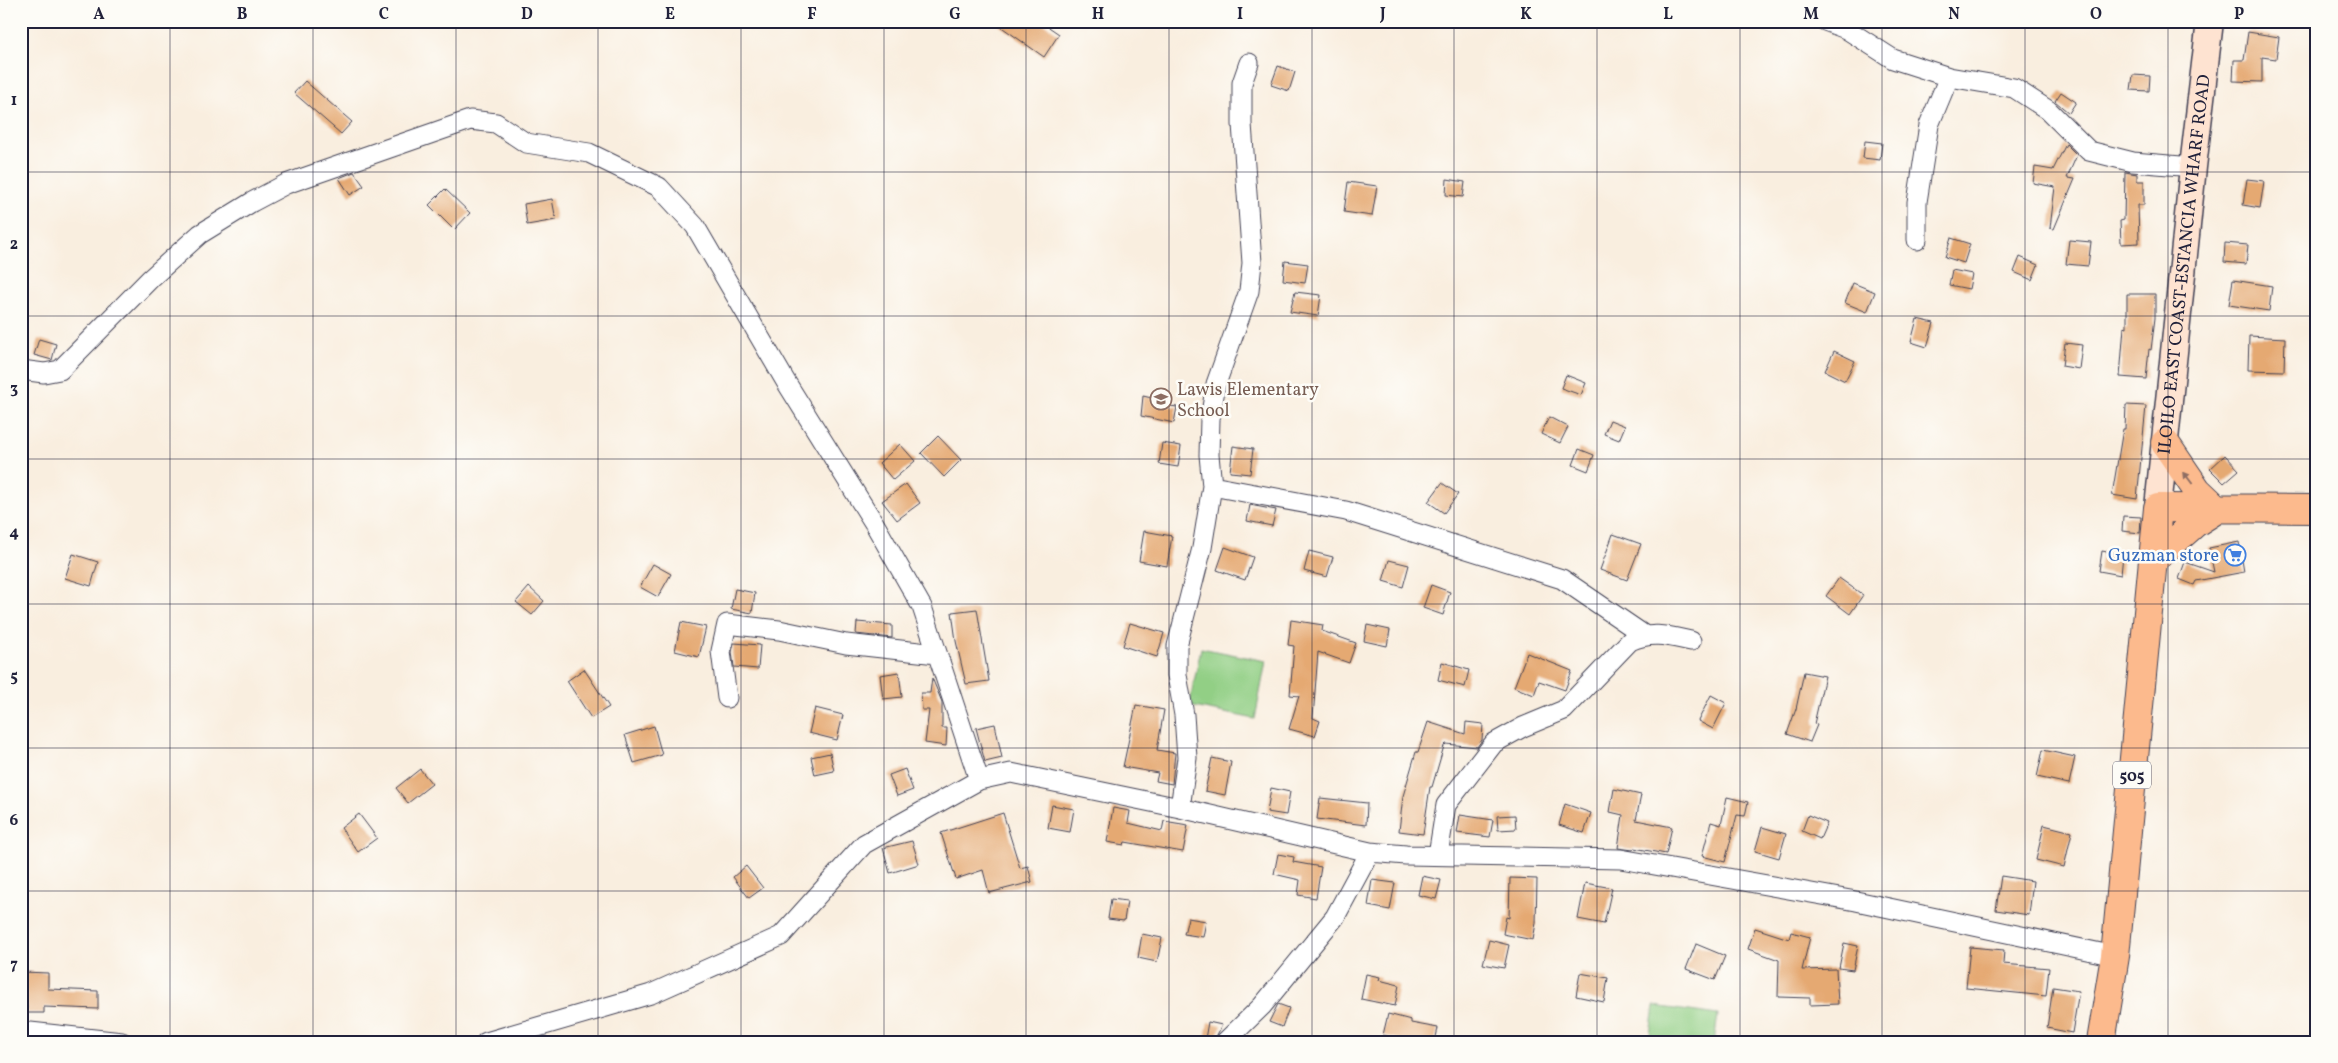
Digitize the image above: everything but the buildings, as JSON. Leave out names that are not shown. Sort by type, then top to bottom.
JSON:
[{"type":"main road","name":"ILOILO EAST COAST-ESTANCIA WHARF ROAD","points":[[2158,508],[2192,167],[2210,21]]},
{"type":"main road","points":[[2165,443],[2197,490],[2216,509]]},
{"type":"main road","points":[[2158,508],[2317,509]]},
{"type":"main road","name":"505","points":[[2101,1042],[2115,956],[2158,508]]},
{"type":"main road","points":[[2153,560],[2195,523],[2216,509]]},
{"type":"street","points":[[1825,21],[1846,28],[1893,59],[1949,77],[2014,88],[2048,110],[2089,151],[2132,162],[2192,167]]},
{"type":"street","points":[[1180,808],[1187,758],[1184,715],[1177,676],[1177,646],[1202,548],[1212,486],[1209,455],[1210,419],[1216,384],[1249,291],[1252,263],[1242,124],[1242,84],[1249,63]]},
{"type":"street","points":[[1917,240],[1917,202],[1929,125],[1949,77]]},
{"type":"street","points":[[21,370],[44,373],[60,370],[150,278],[200,234],[252,202],[286,184],[470,120],[496,123],[526,143],[589,153],[659,187],[695,226],[786,382],[879,531],[922,607],[979,780]]},
{"type":"street","points":[[1212,486],[1346,511],[1562,579],[1644,635]]},
{"type":"street","points":[[727,698],[721,652],[727,624],[779,630],[846,644],[937,654]]},
{"type":"street","points":[[1438,855],[1446,805],[1494,743],[1523,727],[1564,710],[1630,641],[1644,635],[1660,634],[1691,641]]},
{"type":"street","points":[[486,1042],[651,994],[781,936],[864,844],[979,780],[1010,773],[1180,808],[1370,852],[1621,859],[1856,902],[2115,956]]},
{"type":"street","points":[[1225,1042],[1262,1006],[1335,918],[1370,852]]},
{"type":"street","points":[[21,1031],[122,1042]]},
{"type":"green space","points":[[1201,648],[1266,661],[1255,719],[1189,706]]},
{"type":"green space","points":[[1654,1006],[1718,1015],[1714,1042],[1649,1042]]},
{"type":"place","name":"Lawis Elementary School","points":[[1161,399]]},
{"type":"place","name":"Guzman store","points":[[2235,555]]}]
